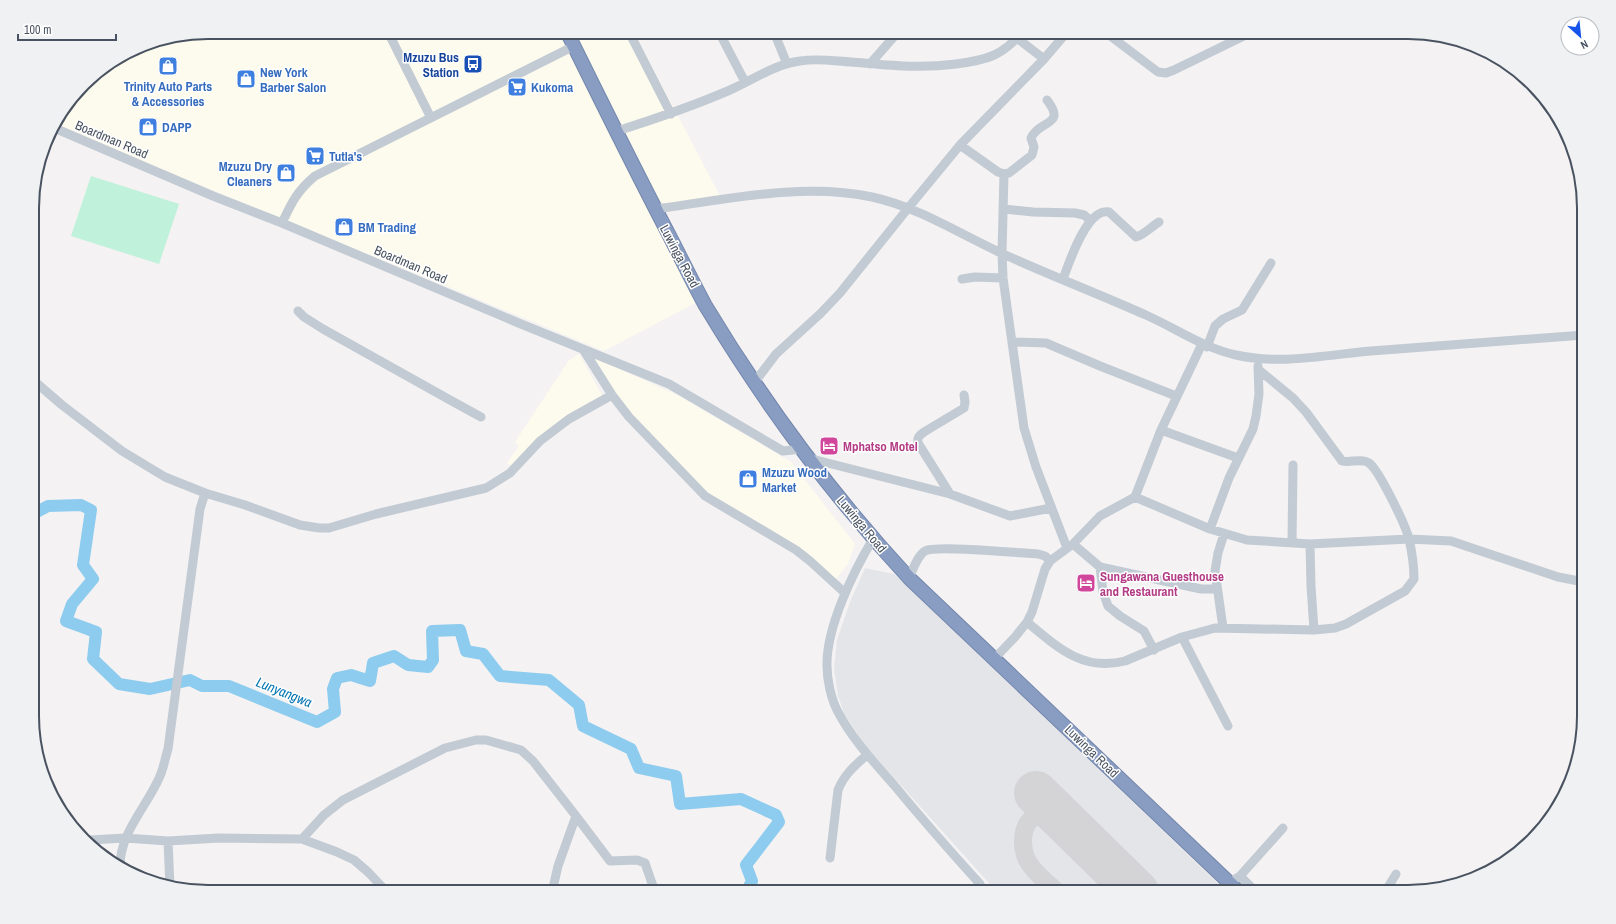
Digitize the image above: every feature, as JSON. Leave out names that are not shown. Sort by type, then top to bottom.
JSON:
[{"type":"highway","name":"Luwinga Road","points":[[570,39],[655,209],[704,303],[754,383],[804,453],[873,539],[909,578],[1236,884]]},
{"type":"street","points":[[392,39],[431,118]]},
{"type":"street","points":[[632,39],[671,114]]},
{"type":"street","points":[[723,39],[745,82]]},
{"type":"street","points":[[777,39],[787,64]]},
{"type":"street","points":[[870,64],[892,39]]},
{"type":"street","points":[[617,132],[671,114],[787,64],[813,60],[916,68],[937,67],[973,62],[1002,52],[1016,39]]},
{"type":"street","points":[[1023,39],[1044,59]]},
{"type":"street","points":[[754,383],[776,354],[820,314],[840,293],[908,207],[960,145],[1044,59],[1061,39]]},
{"type":"street","points":[[1114,39],[1151,68],[1162,73],[1174,70],[1238,39]]},
{"type":"street","points":[[282,223],[295,197],[315,176],[574,46]]},
{"type":"street","points":[[960,145],[998,172],[1004,174],[1009,173],[1032,155],[1034,147],[1031,138],[1033,134],[1055,116],[1054,110],[1046,100]]},
{"type":"street","name":"Boardman Road","points":[[58,130],[213,196],[282,223],[382,266],[669,384],[783,451],[804,453],[950,494],[1010,516],[1051,508]]},
{"type":"street","points":[[1004,174],[1002,253],[1003,278],[1024,428],[1051,508],[1070,546],[1100,567],[1201,589],[1217,589]]},
{"type":"street","points":[[655,209],[757,196],[825,191],[866,196],[908,207],[1002,253],[1147,316],[1205,346],[1221,352],[1256,359],[1282,360],[1577,335]]},
{"type":"street","points":[[1004,209],[1033,212],[1075,213],[1084,215],[1090,220]]},
{"type":"street","points":[[1063,279],[1071,257],[1090,220],[1102,213],[1109,212],[1136,237],[1141,236],[1159,222]]},
{"type":"street","points":[[994,659],[1027,622],[1032,612],[1045,569],[1050,562],[1070,546],[1100,516],[1135,497],[1176,396],[1205,346],[1214,326],[1223,319],[1242,310],[1271,263]]},
{"type":"street","points":[[962,279],[975,277],[1003,278]]},
{"type":"street","points":[[298,311],[304,317],[323,328],[482,417]]},
{"type":"street","points":[[1013,342],[1046,343],[1176,396]]},
{"type":"street","points":[[584,349],[612,395],[629,417],[705,496],[796,550],[810,560],[845,593]]},
{"type":"street","points":[[1210,529],[1229,478],[1253,429],[1256,416],[1259,370],[1256,359]]},
{"type":"street","points":[[1027,622],[1059,648],[1077,658],[1091,662],[1115,664],[1136,658],[1182,636],[1201,631],[1223,628],[1325,630],[1346,624],[1405,591],[1411,585],[1414,579],[1409,539],[1395,507],[1374,468],[1366,462],[1342,461],[1306,412],[1293,398],[1259,370]]},
{"type":"street","points":[[39,384],[62,405],[122,451],[165,477],[205,493],[245,505],[300,525],[319,528],[329,528],[376,514],[486,488],[510,473],[540,441],[569,419],[612,395]]},
{"type":"street","points":[[950,494],[918,443],[917,439],[918,436],[924,432],[964,408],[964,395]]},
{"type":"street","points":[[1161,430],[1238,458]]},
{"type":"street","points":[[1292,542],[1294,482],[1293,465]]},
{"type":"street","points":[[120,860],[125,838],[160,776],[166,756],[200,509],[205,493]]},
{"type":"street","points":[[1135,497],[1210,529],[1247,540],[1310,544],[1409,539],[1451,541],[1558,577],[1577,581]]},
{"type":"street","points":[[1223,628],[1217,589],[1216,571],[1218,553],[1224,534]]},
{"type":"street","points":[[873,539],[845,593],[828,644],[828,680],[837,710],[867,755],[980,885]]},
{"type":"street","points":[[1310,544],[1314,630]]},
{"type":"street","points":[[909,578],[920,556],[923,552],[929,550],[950,549],[1038,554],[1045,556],[1050,562]]},
{"type":"street","points":[[1100,567],[1103,592],[1108,606],[1120,616],[1144,631],[1154,650]]},
{"type":"street","points":[[1182,636],[1228,726]]},
{"type":"street","points":[[302,839],[324,815],[343,800],[445,748],[476,740],[486,740],[521,750],[533,761],[610,861],[637,860],[645,863],[653,885]]},
{"type":"street","points":[[830,858],[838,790],[842,779],[867,755]]},
{"type":"street","points":[[554,885],[558,866],[576,816]]},
{"type":"street","points":[[1236,884],[1283,828]]},
{"type":"street","points":[[94,840],[125,838],[168,841],[234,838],[302,839],[338,852],[354,860],[380,885]]},
{"type":"street","points":[[168,841],[170,881]]},
{"type":"street","points":[[1389,885],[1396,874]]},
{"type":"shaded area","points":[[638,39],[721,198],[652,211],[699,301],[604,351],[60,127],[74,105],[105,74],[133,56],[154,48],[186,40]]},
{"type":"shaded area","points":[[579,354],[603,397],[577,410],[515,467],[507,463],[519,446],[515,442],[569,360]]},
{"type":"shaded area","name":"Mzuzu Wood Market","points":[[593,357],[679,396],[791,462],[855,544],[848,564],[834,581],[805,551],[708,495],[620,402]]},
{"type":"shaded area","points":[[865,568],[894,574],[1220,885],[991,885],[864,744],[845,715],[838,696],[834,669],[837,640],[850,602]]},
{"type":"green space","points":[[91,176],[179,204],[159,264],[71,236]]},
{"type":"waterway","name":"Lunyangwa","points":[[39,511],[48,506],[81,505],[91,510],[83,565],[93,579],[72,604],[66,621],[96,632],[93,659],[119,684],[150,689],[190,680],[202,686],[229,686],[317,722],[335,712],[333,689],[337,678],[351,675],[370,681],[373,663],[394,656],[408,665],[428,667],[433,660],[432,631],[460,630],[466,651],[483,654],[500,676],[549,680],[579,705],[583,726],[631,749],[639,768],[676,776],[680,804],[741,799],[776,815],[779,822],[746,865],[752,881],[750,885]]},
{"type":"taxiway","points":[[1049,885],[1036,873],[1027,860],[1023,835],[1027,824],[1031,819],[1037,816],[1049,815],[1061,817]]},
{"type":"runway","points":[[1036,793],[1130,885]]},
{"type":"place","name":"Mzuzu Bus Station","points":[[473,64]]},
{"type":"place","name":"Trinity Auto Parts & Accessories","points":[[168,66]]},
{"type":"place","name":"New York Barber Salon","points":[[246,79]]},
{"type":"place","name":"Kukoma","points":[[517,87]]},
{"type":"place","name":"DAPP","points":[[148,127]]},
{"type":"place","name":"Tutla's","points":[[315,156]]},
{"type":"place","name":"Mzuzu Dry Cleaners","points":[[286,173]]},
{"type":"place","name":"BM Trading","points":[[344,227]]},
{"type":"place","name":"Mphatso Motel","points":[[829,446]]},
{"type":"place","name":"Mzuzu Wood Market","points":[[748,479]]},
{"type":"place","name":"Sungawana Guesthouse and Restaurant","points":[[1086,583]]}]
